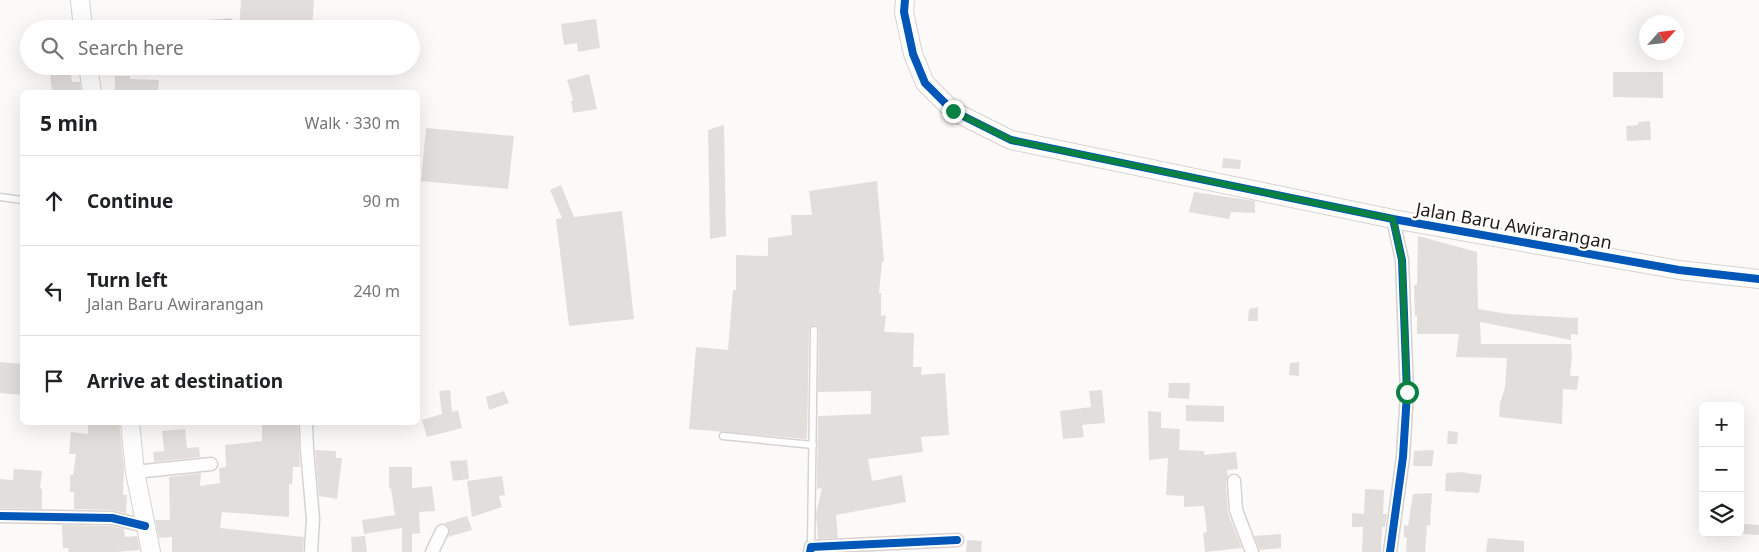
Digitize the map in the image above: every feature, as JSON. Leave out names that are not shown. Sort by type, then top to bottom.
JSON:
[{"type":"street","points":[[80,0],[82,20]]},
{"type":"street","name":"Jalan Baru Awirarangan","points":[[905,0],[904,12],[913,54],[925,83],[953,111],[1011,140],[1393,219],[1679,270],[1759,279]]},
{"type":"street","points":[[89,75],[92,90]]},
{"type":"street","points":[[1390,552],[1403,457],[1407,392],[1402,260],[1393,219]]},
{"type":"street","points":[[130,425],[135,472],[150,552]]},
{"type":"street","points":[[306,425],[313,519],[311,552]]},
{"type":"street","points":[[135,472],[211,464]]},
{"type":"street","points":[[1234,481],[1236,510],[1252,552]]},
{"type":"street","points":[[0,516],[112,518],[145,526]]},
{"type":"street","points":[[432,552],[442,531]]},
{"type":"street","points":[[810,549],[957,540]]},
{"type":"lane","points":[[0,198],[20,200]]},
{"type":"lane","points":[[810,549],[814,330]]},
{"type":"lane","points":[[724,436],[813,445]]},
{"type":"building","points":[[241,0],[314,0],[313,20],[240,20]]},
{"type":"building","points":[[596,19],[600,48],[578,52],[577,43],[564,45],[561,24]]},
{"type":"building","points":[[1613,72],[1663,72],[1663,98],[1613,97]]},
{"type":"building","points":[[589,74],[597,109],[573,113],[571,101],[573,100],[567,80]]},
{"type":"building","points":[[50,75],[71,75],[72,82],[80,82],[81,90],[52,90]]},
{"type":"building","points":[[115,76],[130,76],[130,79],[159,80],[158,90],[115,90]]},
{"type":"building","points":[[1650,121],[1651,140],[1627,141],[1626,126]]},
{"type":"building","points":[[724,125],[726,236],[710,239],[708,130]]},
{"type":"building","points":[[426,128],[514,136],[508,189],[421,181]]},
{"type":"building","points":[[1223,158],[1241,160],[1240,169],[1222,168]]},
{"type":"building","points":[[877,181],[884,261],[882,262],[879,293],[881,293],[881,316],[886,315],[884,332],[914,333],[913,367],[922,367],[921,375],[945,373],[949,435],[921,437],[923,452],[868,459],[872,481],[902,475],[906,502],[836,515],[838,538],[818,539],[816,514],[822,488],[817,489],[818,416],[871,414],[871,391],[818,392],[819,330],[814,325],[809,330],[807,439],[689,429],[696,347],[728,350],[733,290],[736,290],[736,255],[768,256],[768,238],[792,235],[791,215],[812,215],[809,191]]},
{"type":"building","points":[[561,185],[574,217],[622,211],[634,319],[569,326],[556,219],[562,218],[550,190]]},
{"type":"building","points":[[1194,192],[1255,201],[1255,213],[1231,212],[1229,219],[1189,212]]},
{"type":"building","points":[[1418,236],[1477,252],[1478,309],[1508,314],[1578,318],[1578,335],[1571,334],[1571,340],[1480,322],[1481,344],[1571,344],[1570,376],[1579,376],[1577,390],[1563,389],[1562,424],[1499,417],[1500,403],[1505,388],[1507,358],[1456,357],[1459,334],[1417,334],[1414,285],[1417,285]]},
{"type":"building","points":[[1258,307],[1258,321],[1248,321],[1249,309]]},
{"type":"building","points":[[0,362],[20,364],[20,395],[0,393]]},
{"type":"building","points":[[1299,362],[1299,376],[1289,375],[1290,363]]},
{"type":"building","points":[[1169,383],[1190,383],[1189,399],[1168,398]]},
{"type":"building","points":[[450,390],[452,412],[458,410],[462,428],[427,437],[422,420],[442,414],[439,391]]},
{"type":"building","points":[[1102,390],[1105,423],[1082,425],[1084,437],[1063,439],[1060,411],[1091,407],[1089,391]]},
{"type":"building","points":[[504,391],[509,403],[489,410],[486,397]]},
{"type":"building","points":[[1186,405],[1224,406],[1224,422],[1186,421]]},
{"type":"building","points":[[1148,411],[1161,412],[1161,428],[1180,429],[1179,450],[1204,451],[1204,455],[1236,452],[1238,469],[1227,470],[1226,482],[1228,513],[1242,548],[1205,552],[1203,533],[1207,532],[1204,506],[1184,507],[1184,496],[1166,495],[1168,458],[1149,460]]},
{"type":"building","points":[[88,425],[119,425],[124,467],[123,495],[127,495],[126,513],[112,510],[74,509],[74,492],[70,492],[70,475],[73,475],[76,454],[69,454],[71,432],[88,434]]},
{"type":"building","points":[[262,425],[298,425],[300,467],[293,467],[292,484],[289,484],[289,517],[222,512],[220,528],[304,537],[303,552],[172,552],[172,537],[159,538],[155,520],[170,520],[169,477],[201,473],[200,486],[220,483],[219,468],[226,467],[225,445],[262,441]]},
{"type":"building","points":[[185,429],[187,448],[199,447],[200,457],[154,462],[153,452],[164,451],[162,431]]},
{"type":"building","points":[[1448,431],[1458,432],[1457,444],[1447,444]]},
{"type":"building","points":[[315,450],[336,451],[336,458],[342,458],[337,499],[319,496]]},
{"type":"building","points":[[1434,450],[1432,466],[1413,466],[1414,451]]},
{"type":"building","points":[[467,460],[469,479],[453,481],[450,461]]},
{"type":"building","points":[[389,467],[412,467],[412,488],[432,486],[435,511],[419,512],[420,533],[412,534],[412,552],[402,552],[402,528],[364,534],[362,520],[395,515],[391,489],[389,488]]},
{"type":"building","points":[[14,469],[42,471],[40,488],[42,489],[42,509],[0,508],[0,479],[13,480]]},
{"type":"building","points":[[1465,472],[1482,475],[1479,493],[1445,491],[1446,473]]},
{"type":"building","points":[[502,476],[505,495],[499,496],[502,507],[472,517],[467,481]]},
{"type":"building","points":[[1365,489],[1384,490],[1383,514],[1387,514],[1385,527],[1382,527],[1381,552],[1362,552],[1363,527],[1352,527],[1352,513],[1364,514]]},
{"type":"building","points":[[1432,493],[1430,526],[1427,525],[1425,552],[1406,552],[1407,538],[1404,537],[1404,525],[1408,526],[1413,494]]},
{"type":"building","points":[[467,516],[472,530],[448,537],[450,530],[444,523]]},
{"type":"building","points":[[1744,524],[1759,525],[1759,535],[1744,534]]},
{"type":"building","points":[[62,525],[111,526],[124,529],[125,537],[137,536],[140,550],[69,552],[68,548],[63,548]]},
{"type":"building","points":[[1281,534],[1281,548],[1260,550],[1254,536]]},
{"type":"building","points":[[365,536],[367,552],[352,552],[351,537]]},
{"type":"building","points":[[1488,538],[1524,541],[1524,552],[1486,552]]},
{"type":"building","points":[[967,540],[982,541],[981,552],[966,552]]},
{"type":"cycle path","points":[[905,0],[904,12],[913,54],[925,83],[953,111],[1011,140],[1393,219],[1679,270],[1759,279]]},
{"type":"cycle path","points":[[1390,552],[1403,457],[1407,393],[1402,260],[1393,219]]},
{"type":"cycle path","points":[[0,516],[112,518],[145,526]]},
{"type":"cycle path","points":[[810,552],[811,547],[957,540]]},
{"type":"route","points":[[953,111],[1011,140],[1393,219],[1402,260],[1407,392]]}]
